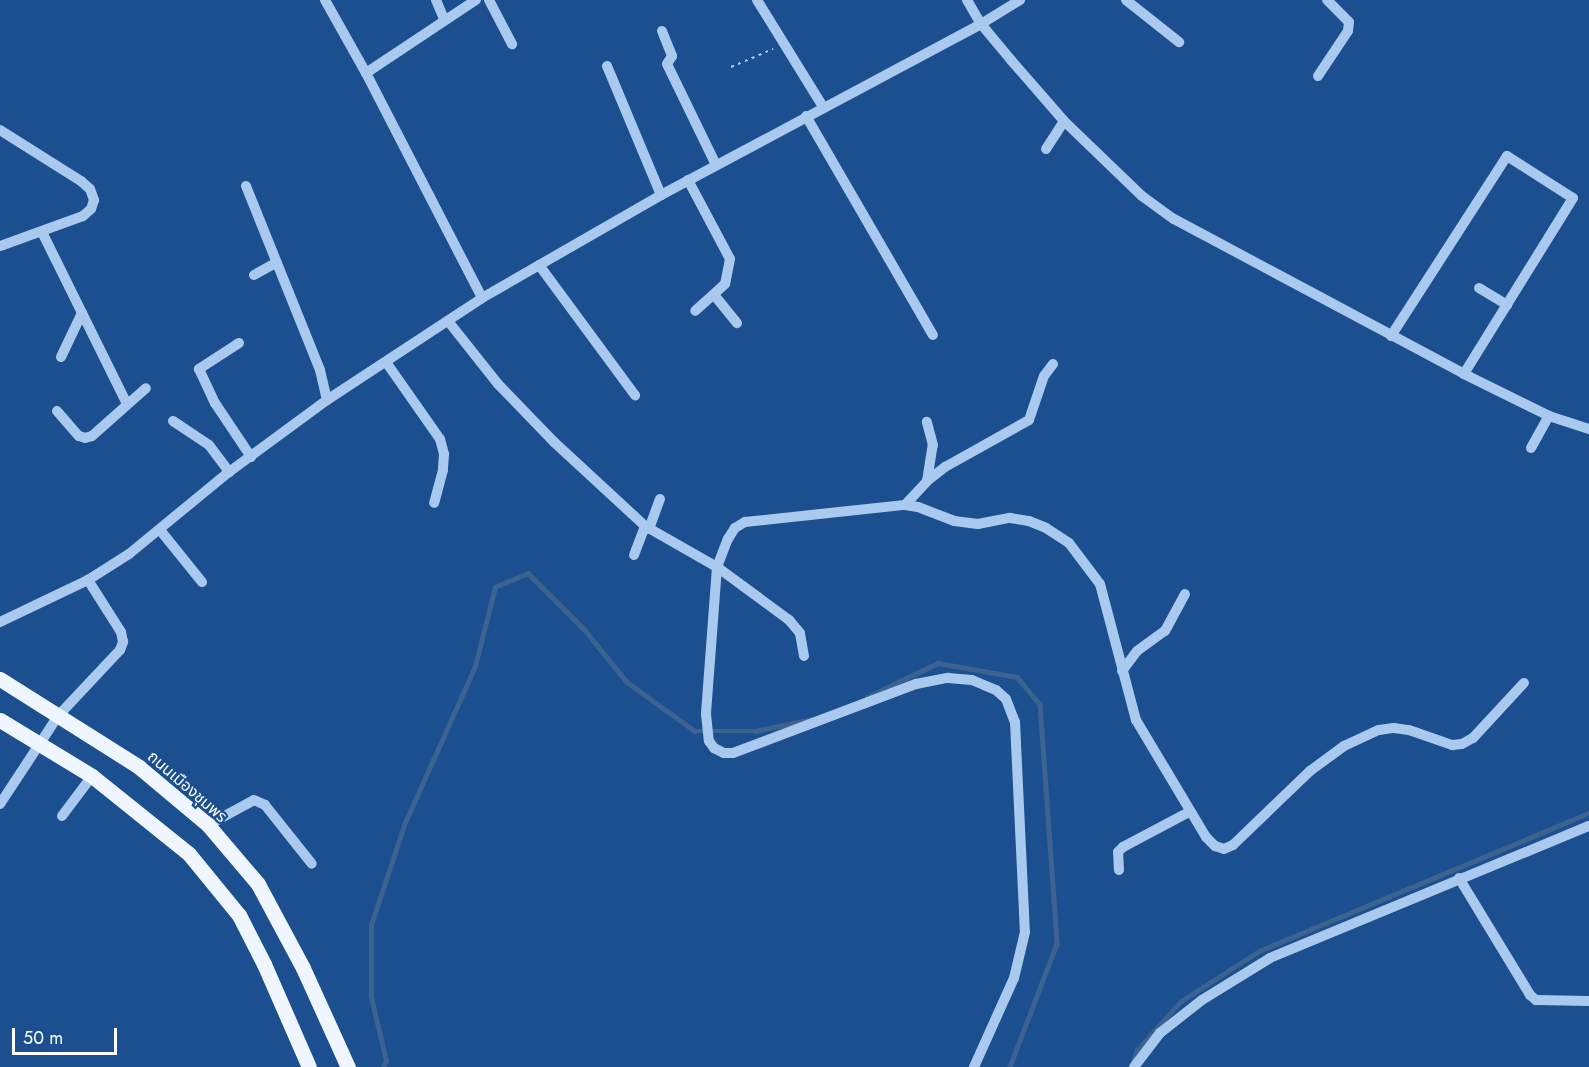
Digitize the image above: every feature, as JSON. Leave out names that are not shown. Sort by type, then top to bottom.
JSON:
[{"type":"main road","name":"ถนนเมืองชุมพร","points":[[0,679],[139,767],[208,825],[258,884],[303,968],[348,1067]]},
{"type":"main road","points":[[0,720],[92,776],[189,855],[238,915],[264,964],[309,1067]]},
{"type":"street","points":[[325,0],[366,73],[482,298]]},
{"type":"street","points":[[435,0],[444,19]]},
{"type":"street","points":[[366,73],[444,19],[476,0]]},
{"type":"street","points":[[489,0],[512,44]]},
{"type":"street","points":[[757,0],[822,107]]},
{"type":"street","points":[[967,0],[981,24],[1064,121],[1142,196],[1174,219],[1464,374],[1549,416],[1589,429]]},
{"type":"street","points":[[0,622],[88,580],[160,531],[229,472],[327,400],[482,298],[688,180],[981,24],[1020,0]]},
{"type":"street","points":[[1126,0],[1179,42]]},
{"type":"street","points":[[1318,76],[1348,31],[1349,22],[1327,0]]},
{"type":"street","points":[[662,31],[672,56],[667,64],[716,165]]},
{"type":"street","points":[[607,66],[661,195]]},
{"type":"street","points":[[806,116],[933,335]]},
{"type":"street","points":[[1046,148],[1064,121]]},
{"type":"street","points":[[0,130],[90,189],[94,200],[91,208],[83,216],[0,246]]},
{"type":"street","points":[[1391,336],[1507,156],[1573,198],[1464,374]]},
{"type":"street","points":[[688,180],[730,259],[725,284],[715,296],[695,311]]},
{"type":"street","points":[[246,186],[320,370],[327,400]]},
{"type":"street","points":[[42,232],[127,404]]},
{"type":"street","points":[[254,274],[277,262]]},
{"type":"street","points":[[538,265],[635,395]]},
{"type":"street","points":[[1479,288],[1507,305]]},
{"type":"street","points":[[715,296],[737,323]]},
{"type":"street","points":[[61,357],[82,312]]},
{"type":"street","points":[[448,321],[498,384],[554,442],[647,528],[717,567],[789,620],[800,633],[804,657]]},
{"type":"street","points":[[239,343],[199,369],[215,403],[251,457]]},
{"type":"street","points":[[386,362],[440,439],[444,453],[444,470],[434,503]]},
{"type":"street","points":[[905,505],[927,481],[1029,420],[1044,376],[1053,364]]},
{"type":"street","points":[[57,411],[79,436],[85,438],[92,436],[146,388]]},
{"type":"street","points":[[1531,448],[1549,416]]},
{"type":"street","points":[[173,421],[209,445],[229,472]]},
{"type":"street","points":[[927,422],[933,445],[927,481]]},
{"type":"street","points":[[634,555],[660,499]]},
{"type":"street","points":[[974,1067],[1014,978],[1025,932],[1015,722],[1006,699],[996,690],[972,680],[948,678],[916,684],[733,753],[724,753],[714,748],[709,741],[706,714],[717,567],[735,528],[745,522],[905,505],[918,507],[954,521],[978,524],[1010,518],[1029,521],[1046,528],[1069,543],[1100,584],[1116,635],[1122,671],[1136,720],[1206,837],[1215,846],[1224,849],[1233,845],[1310,771],[1344,746],[1379,730],[1394,728],[1452,745],[1462,744],[1473,738],[1524,683]]},
{"type":"street","points":[[160,531],[202,582]]},
{"type":"street","points":[[0,804],[58,716],[120,650],[123,642],[121,632],[88,580]]},
{"type":"street","points":[[1122,671],[1137,651],[1164,631],[1185,594]]},
{"type":"street","points":[[62,816],[92,776]]},
{"type":"street","points":[[208,825],[254,800],[265,805],[312,864]]},
{"type":"street","points":[[1119,870],[1118,852],[1123,847],[1189,812]]},
{"type":"street","points":[[1134,1067],[1160,1034],[1202,1000],[1270,958],[1458,878],[1589,826]]},
{"type":"street","points":[[1458,878],[1530,996],[1536,1000],[1589,1001]]},
{"type":"path","points":[[731,67],[784,44]]},
{"type":"waterway","points":[[383,1067],[386,1061],[371,997],[371,925],[404,825],[475,666],[495,587],[528,573],[584,629],[627,682],[695,731],[755,731],[812,719]]},
{"type":"waterway","points":[[867,697],[938,663],[1017,677],[1040,704],[1057,944],[1010,1067]]},
{"type":"waterway","points":[[1133,1061],[1137,1050],[1180,1002],[1259,951],[1589,813]]}]
